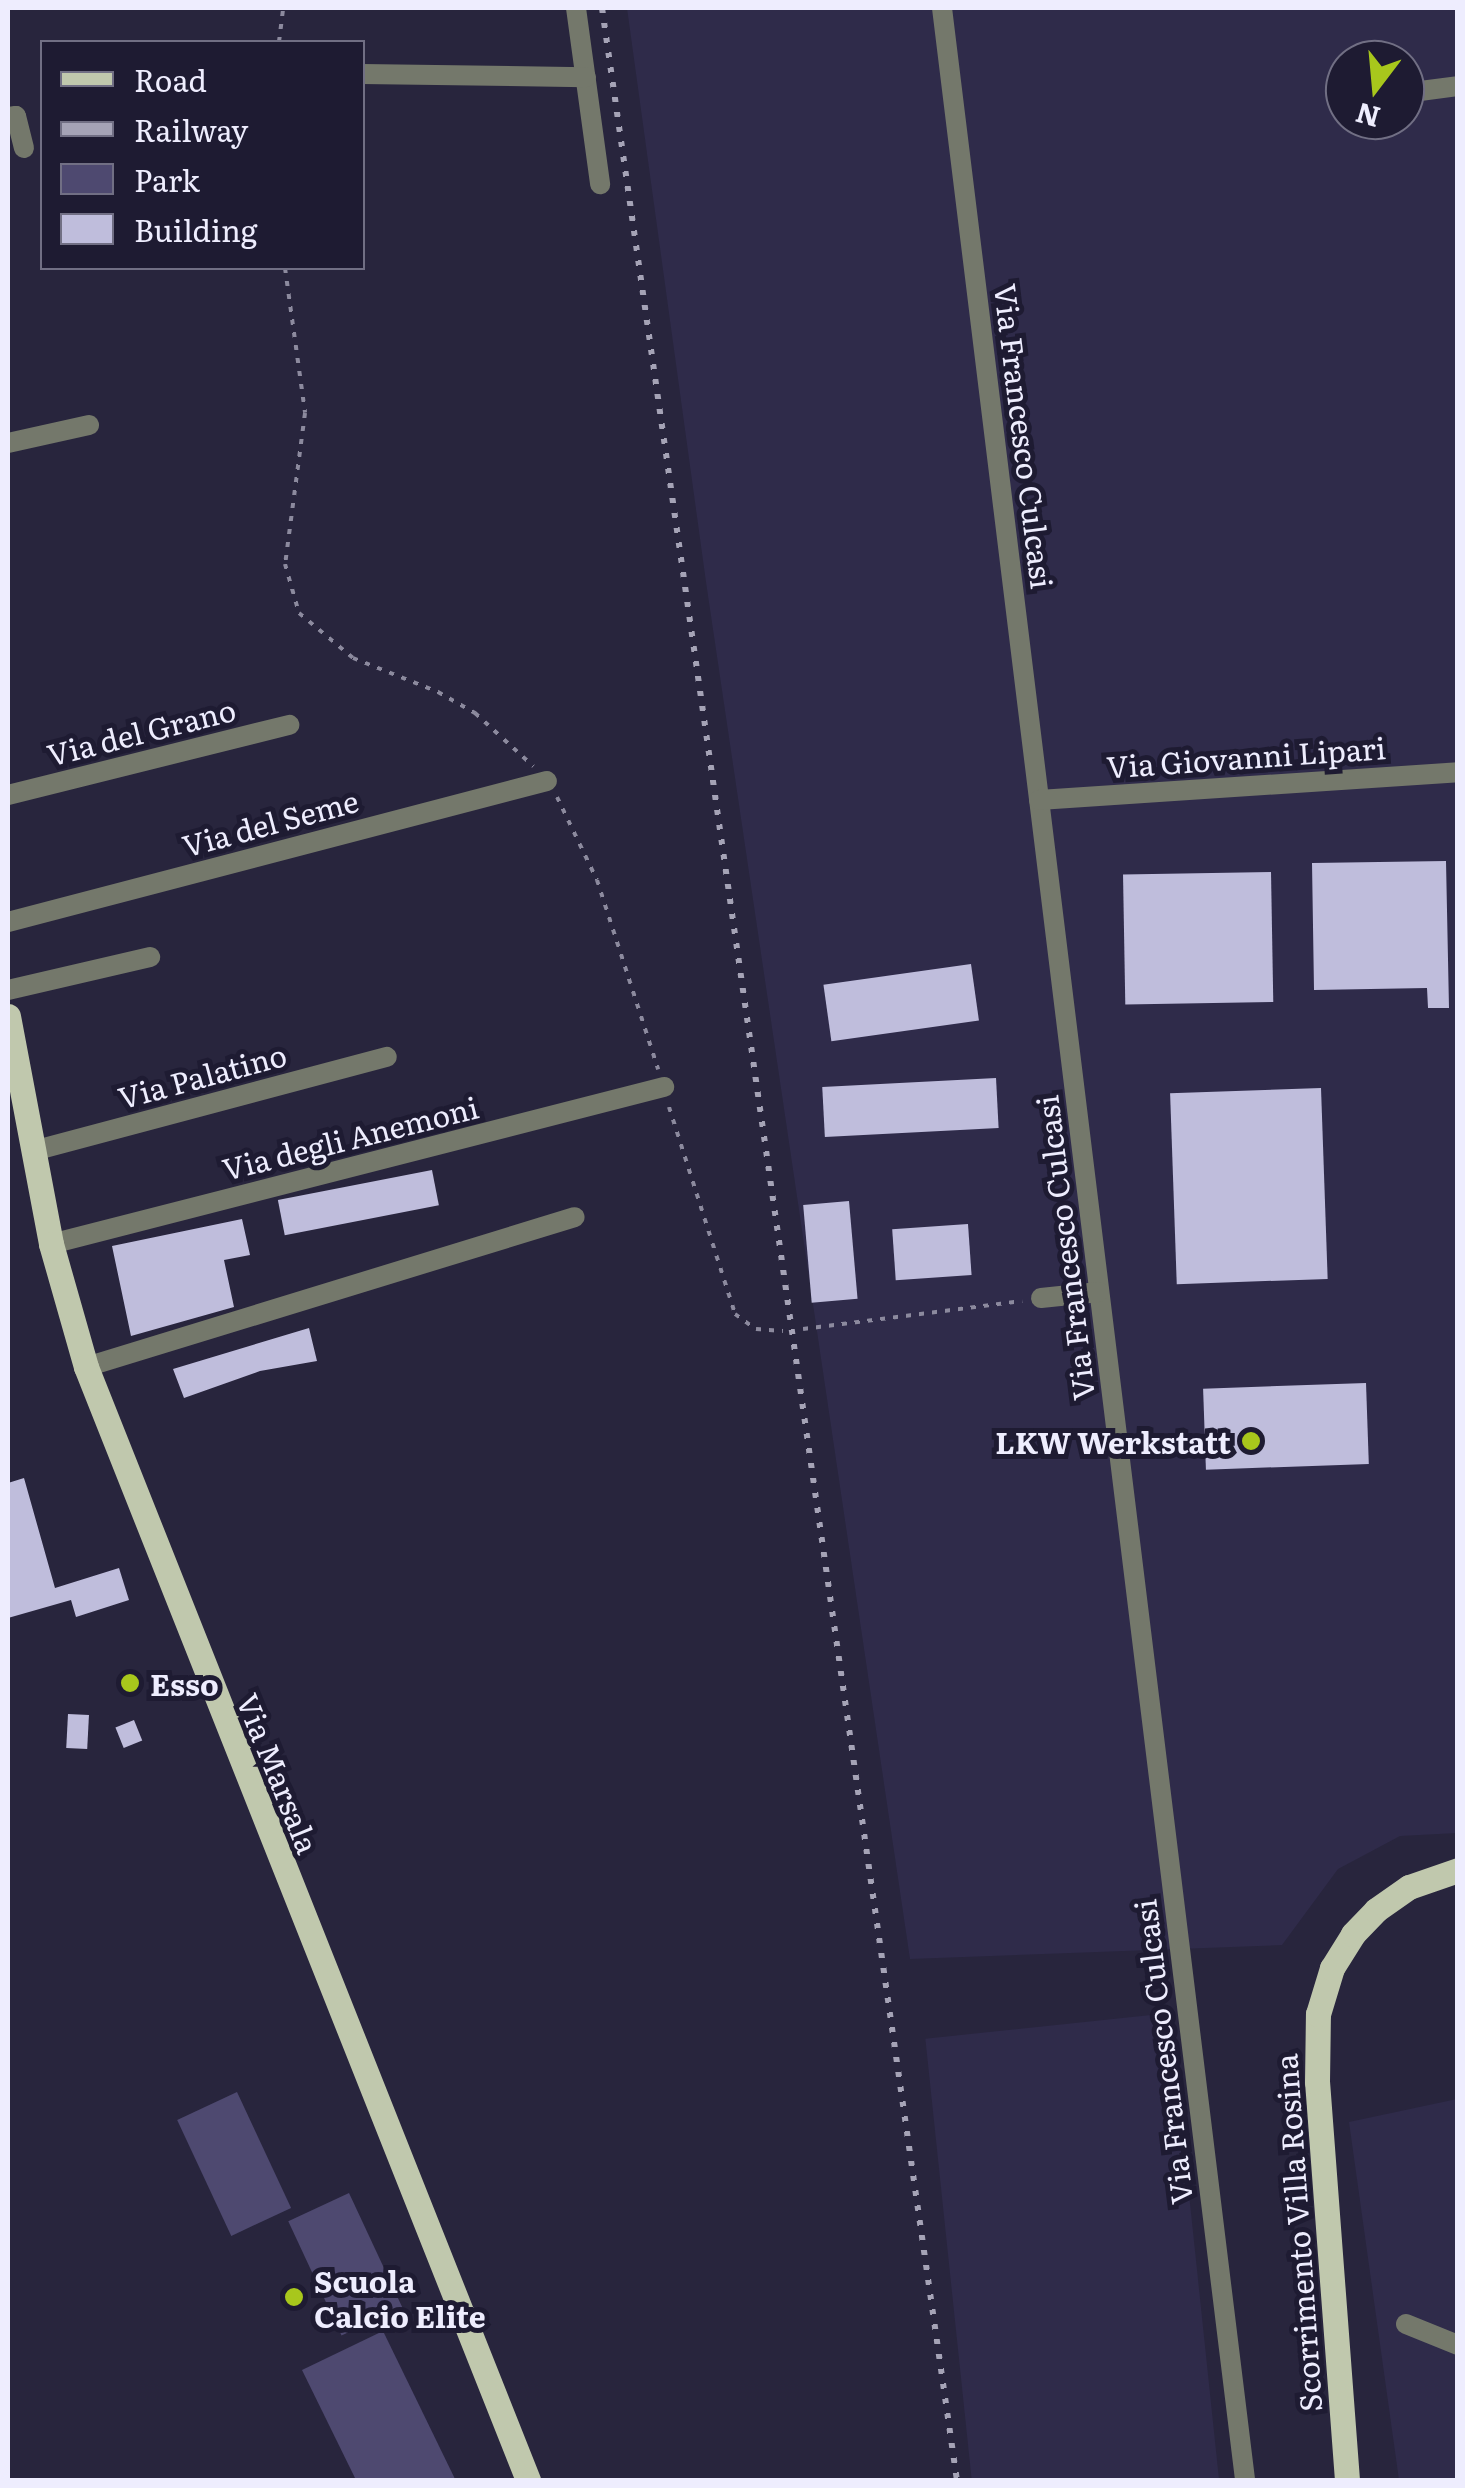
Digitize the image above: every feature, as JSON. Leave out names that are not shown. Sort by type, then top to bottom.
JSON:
[{"type":"main road","name":"Via Marsala","points":[[8,1016],[51,1244],[86,1367],[528,2480]]},
{"type":"main road","name":"Scorrimento Villa Rosina","points":[[1347,2480],[1317,2082],[1323,1994],[1353,1934],[1376,1910],[1409,1887],[1458,1870]]},
{"type":"street","points":[[576,8],[600,184]]},
{"type":"street","name":"Via Francesco Culcasi","points":[[942,8],[1245,2480]]},
{"type":"street","points":[[365,74],[586,77]]},
{"type":"street","points":[[1425,90],[1458,86]]},
{"type":"street","points":[[8,117],[16,116],[24,148]]},
{"type":"street","points":[[8,443],[89,425]]},
{"type":"street","name":"Via del Grano","points":[[8,795],[289,725]]},
{"type":"street","name":"Via Giovanni Lipari","points":[[1039,800],[1458,772]]},
{"type":"street","name":"Via del Seme","points":[[8,922],[547,782]]},
{"type":"street","points":[[8,990],[150,957]]},
{"type":"street","name":"Via Palatino","points":[[32,1151],[386,1057]]},
{"type":"street","name":"Via degli Anemoni","points":[[51,1244],[664,1087]]},
{"type":"street","points":[[86,1367],[575,1216]]},
{"type":"street","points":[[1041,1298],[1100,1292]]},
{"type":"street","points":[[1406,2324],[1458,2345]]},
{"type":"path","points":[[280,40],[282,8]]},
{"type":"path","points":[[285,270],[305,413],[285,564],[300,613],[354,658],[438,692],[475,714],[547,782],[570,818],[597,880],[664,1087],[724,1292],[735,1314],[756,1329],[782,1332]]},
{"type":"path","points":[[803,1330],[1041,1298]]},
{"type":"shaded area","points":[[627,8],[1457,8],[1457,1833],[1400,1836],[1338,1869],[1282,1945],[910,1959],[706,582]]},
{"type":"shaded area","points":[[1170,2013],[1219,2480],[972,2480],[925,2039]]},
{"type":"shaded area","points":[[1457,2099],[1457,2480],[1399,2480],[1349,2122]]},
{"type":"green space","points":[[237,2092],[291,2208],[231,2236],[177,2120]]},
{"type":"green space","points":[[349,2193],[402,2307],[342,2336],[288,2221]]},
{"type":"green space","points":[[383,2331],[455,2479],[356,2480],[302,2370]]},
{"type":"building","points":[[1446,861],[1449,1008],[1428,1008],[1427,988],[1314,990],[1312,863]]},
{"type":"building","points":[[1271,872],[1273,1002],[1125,1005],[1123,875]]},
{"type":"building","points":[[971,964],[979,1020],[831,1041],[823,985]]},
{"type":"building","points":[[996,1078],[999,1128],[825,1137],[822,1087]]},
{"type":"building","points":[[1321,1088],[1328,1279],[1177,1284],[1170,1093]]},
{"type":"building","points":[[432,1170],[439,1205],[285,1235],[278,1200]]},
{"type":"building","points":[[849,1201],[858,1299],[812,1303],[803,1205]]},
{"type":"building","points":[[242,1219],[250,1255],[224,1260],[234,1307],[131,1336],[112,1246]]},
{"type":"building","points":[[968,1224],[972,1275],[896,1280],[892,1229]]},
{"type":"building","points":[[309,1328],[317,1361],[260,1371],[184,1398],[173,1369]]},
{"type":"building","points":[[1366,1383],[1369,1464],[1206,1470],[1203,1389]]},
{"type":"building","points":[[24,1478],[55,1588],[119,1568],[129,1600],[76,1617],[71,1600],[8,1618],[8,1483]]},
{"type":"building","points":[[68,1714],[89,1715],[87,1749],[66,1748]]},
{"type":"building","points":[[134,1720],[142,1740],[124,1748],[115,1727]]},
{"type":"railway","points":[[602,8],[957,2480]]},
{"type":"place","name":"LKW Werkstatt","points":[[1251,1441]]},
{"type":"place","name":"Esso","points":[[130,1683]]},
{"type":"place","name":"Scuola Calcio Elite","points":[[294,2297]]}]
